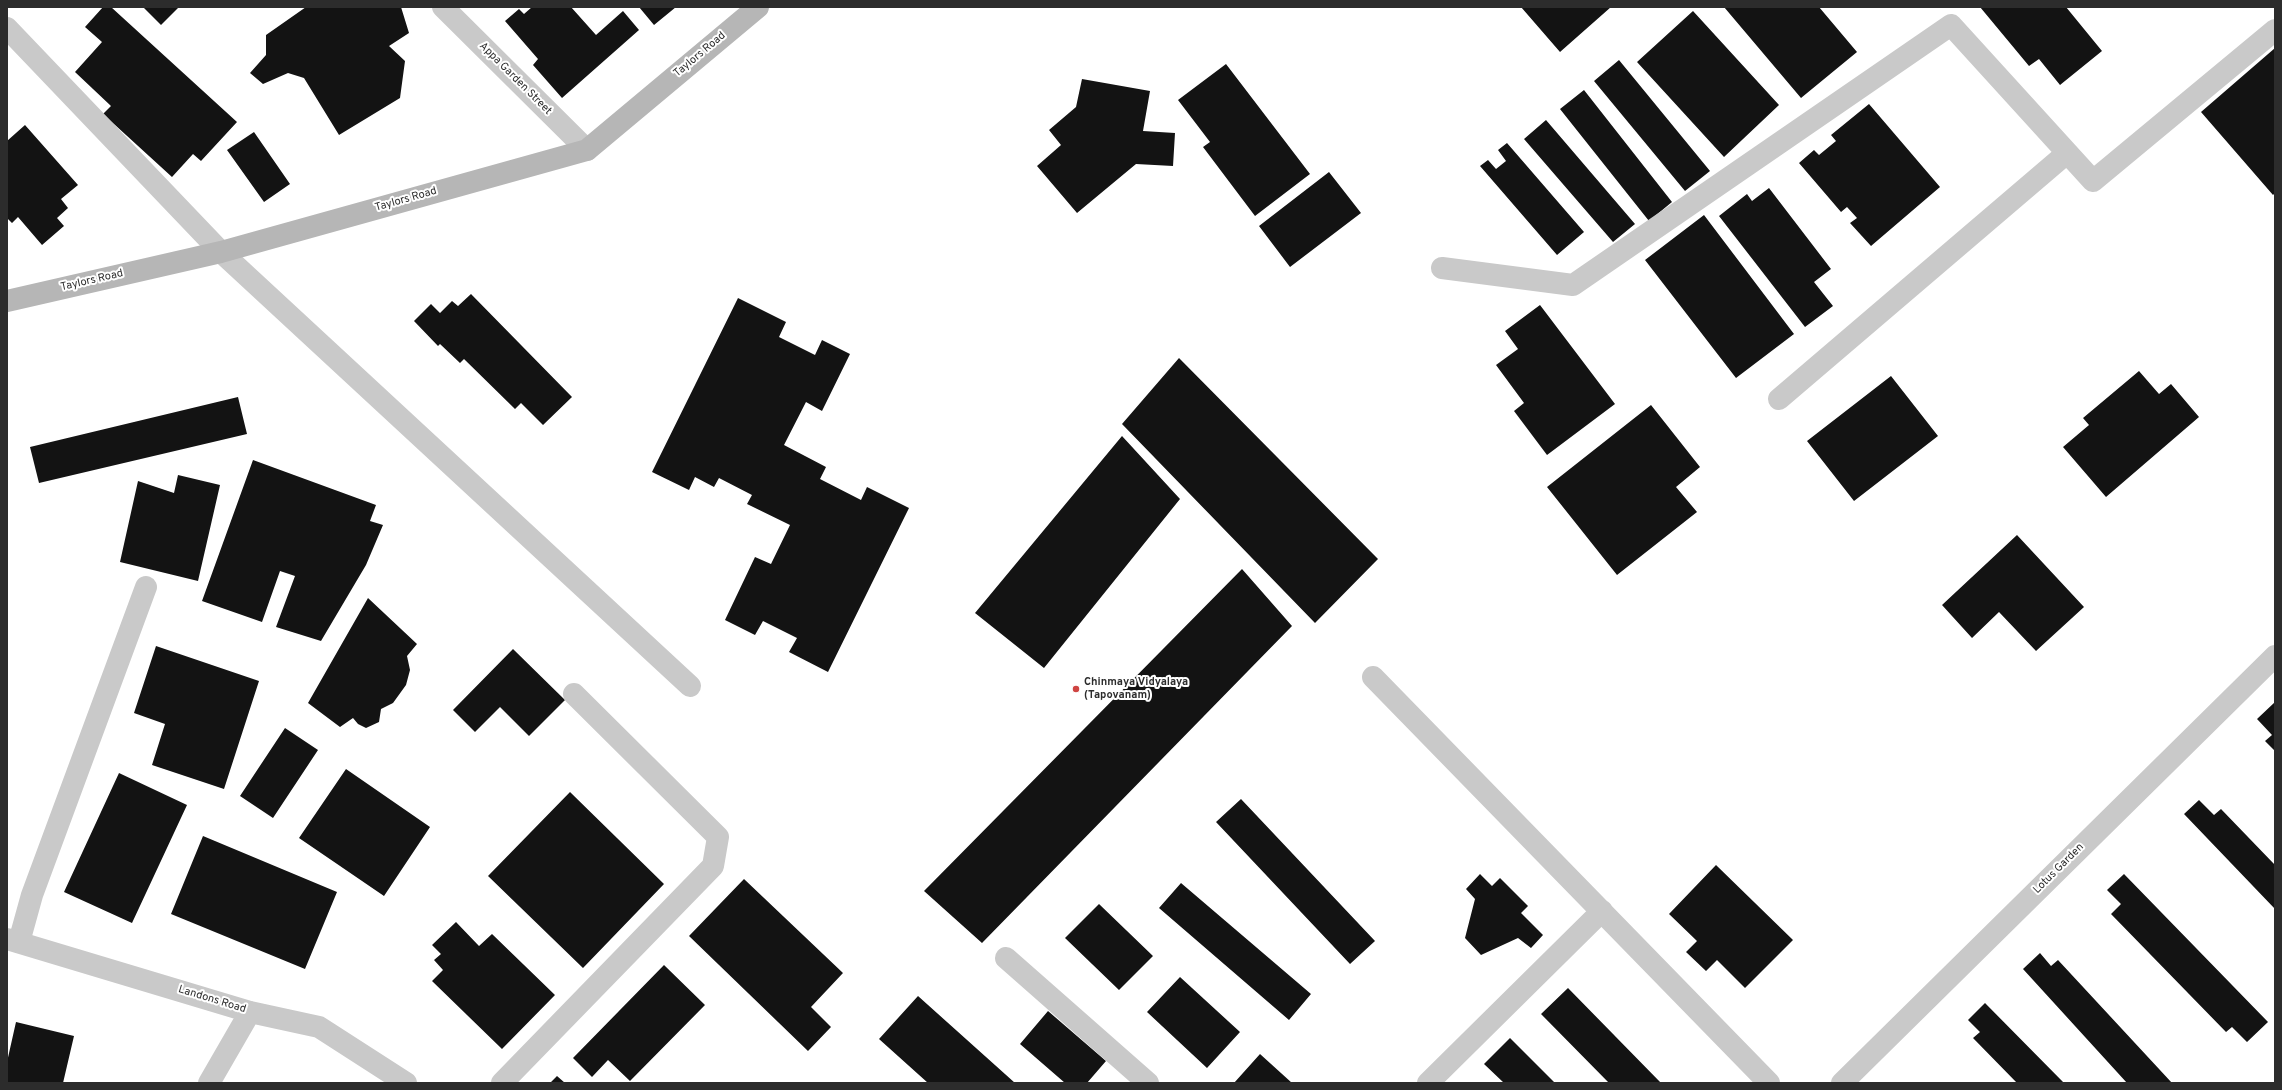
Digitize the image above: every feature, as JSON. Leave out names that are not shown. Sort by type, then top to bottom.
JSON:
[{"type":"street","name":"Appa Garden Street","points":[[443,7],[587,150]]},
{"type":"street","name":"Taylors Road","points":[[7,301],[222,252],[587,150],[758,7]]},
{"type":"street","points":[[1442,268],[1573,285],[1951,25],[2093,181],[2275,30]]},
{"type":"street","points":[[7,28],[222,252],[690,686]]},
{"type":"street","points":[[1779,399],[2067,153]]},
{"type":"street","points":[[13,941],[32,895],[146,587]]},
{"type":"street","name":"Lotus Garden","points":[[1842,1083],[2275,656]]},
{"type":"street","points":[[1373,677],[1769,1083]]},
{"type":"street","points":[[502,1083],[713,866],[718,837],[574,694]]},
{"type":"street","points":[[1428,1083],[1602,911]]},
{"type":"street","name":"Landons Road","points":[[13,941],[250,1012],[319,1027],[406,1083]]},
{"type":"street","points":[[1006,958],[1148,1083]]},
{"type":"street","points":[[209,1083],[250,1012]]},
{"type":"building","points":[[103,7],[111,7],[237,122],[201,161],[193,154],[172,177],[103,114],[111,106],[75,72],[102,42],[85,27]]},
{"type":"building","points":[[143,7],[179,7],[161,25]]},
{"type":"building","points":[[306,7],[401,7],[409,33],[389,46],[405,61],[400,98],[339,135],[304,78],[288,73],[263,84],[250,73],[266,55],[266,35]]},
{"type":"building","points":[[532,7],[571,7],[596,35],[623,11],[639,30],[562,98],[533,65],[538,59],[505,21],[519,9],[524,14]]},
{"type":"building","points":[[639,7],[676,7],[654,25]]},
{"type":"building","points":[[1521,7],[1611,7],[1560,52]]},
{"type":"building","points":[[1724,7],[1819,7],[1857,52],[1801,98]]},
{"type":"building","points":[[1980,7],[2066,7],[2102,51],[2060,85],[2039,59],[2029,66]]},
{"type":"building","points":[[1693,11],[1779,105],[1724,157],[1637,62]]},
{"type":"building","points":[[2275,48],[2275,193],[2273,195],[2201,112]]},
{"type":"building","points":[[1619,60],[1710,171],[1685,191],[1594,81]]},
{"type":"building","points":[[1226,64],[1310,174],[1255,216],[1203,147],[1210,142],[1178,100]]},
{"type":"building","points":[[1082,79],[1150,91],[1143,131],[1175,133],[1173,166],[1136,164],[1077,213],[1037,166],[1061,145],[1049,130],[1076,107]]},
{"type":"building","points":[[1584,90],[1672,202],[1649,221],[1560,109]]},
{"type":"building","points":[[1869,104],[1940,187],[1871,246],[1850,223],[1857,218],[1847,207],[1841,212],[1799,163],[1814,150],[1819,155],[1836,141],[1831,135]]},
{"type":"building","points":[[1546,120],[1635,224],[1613,242],[1524,139]]},
{"type":"building","points":[[25,125],[78,185],[61,199],[68,208],[57,218],[64,226],[42,245],[18,217],[12,223],[7,218],[7,141]]},
{"type":"building","points":[[254,132],[290,184],[264,202],[227,150]]},
{"type":"building","points":[[1507,143],[1584,232],[1557,255],[1480,166],[1488,160],[1496,169],[1506,161],[1498,150]]},
{"type":"building","points":[[1329,172],[1361,213],[1290,267],[1259,226]]},
{"type":"building","points":[[1769,188],[1831,269],[1814,282],[1833,306],[1805,327],[1719,216],[1747,194],[1752,201]]},
{"type":"building","points":[[1704,215],[1794,334],[1736,378],[1645,260]]},
{"type":"building","points":[[471,294],[572,397],[543,425],[521,403],[515,409],[464,359],[460,363],[440,344],[438,346],[414,321],[431,304],[440,313],[452,301],[458,306]]},
{"type":"building","points":[[738,298],[786,322],[779,337],[815,355],[822,340],[850,354],[822,411],[806,402],[784,445],[826,467],[820,479],[861,500],[867,487],[909,508],[828,672],[789,652],[797,638],[763,621],[755,635],[725,620],[755,557],[771,564],[790,525],[747,504],[752,495],[719,478],[714,487],[695,477],[689,490],[652,472]]},
{"type":"building","points":[[1540,305],[1615,404],[1547,455],[1514,411],[1524,403],[1496,365],[1518,349],[1505,331]]},
{"type":"building","points":[[1179,358],[1378,559],[1315,623],[1122,424]]},
{"type":"building","points":[[2139,371],[2159,394],[2171,384],[2199,417],[2106,497],[2063,447],[2089,425],[2083,418]]},
{"type":"building","points":[[1891,376],[1938,436],[1854,501],[1807,441]]},
{"type":"building","points":[[238,397],[247,434],[39,483],[30,447]]},
{"type":"building","points":[[1651,405],[1700,467],[1676,487],[1697,512],[1617,575],[1547,487]]},
{"type":"building","points":[[1122,436],[1180,499],[1044,668],[975,613]]},
{"type":"building","points":[[253,460],[376,505],[370,521],[383,525],[366,565],[321,641],[276,627],[295,576],[280,571],[262,622],[202,601]]},
{"type":"building","points":[[178,475],[220,485],[198,581],[120,562],[138,481],[174,493]]},
{"type":"building","points":[[2017,535],[2084,607],[2036,651],[1999,612],[1972,638],[1942,605]]},
{"type":"building","points":[[1242,569],[1292,626],[982,943],[924,891]]},
{"type":"building","points":[[368,598],[417,644],[407,656],[410,670],[406,685],[393,703],[381,709],[379,722],[366,728],[358,724],[353,718],[340,727],[308,703]]},
{"type":"building","points":[[156,646],[259,681],[224,789],[152,765],[165,724],[134,713]]},
{"type":"building","points":[[513,649],[565,700],[529,736],[500,707],[475,732],[453,710]]},
{"type":"building","points":[[2275,702],[2275,751],[2265,741],[2272,735],[2257,719]]},
{"type":"building","points":[[285,728],[318,750],[273,818],[240,796]]},
{"type":"building","points":[[346,769],[430,827],[384,896],[299,838]]},
{"type":"building","points":[[119,773],[187,805],[132,923],[64,892]]},
{"type":"building","points":[[570,792],[664,884],[583,968],[488,876]]},
{"type":"building","points":[[1241,799],[1375,941],[1350,964],[1216,822]]},
{"type":"building","points":[[2199,800],[2214,815],[2221,809],[2275,865],[2275,909],[2184,814]]},
{"type":"building","points":[[203,836],[337,892],[305,969],[171,914]]},
{"type":"building","points":[[1716,865],[1793,940],[1745,988],[1717,960],[1706,971],[1686,952],[1697,941],[1669,914]]},
{"type":"building","points":[[1480,874],[1492,886],[1500,878],[1528,906],[1521,913],[1543,935],[1531,948],[1518,938],[1481,955],[1465,938],[1475,899],[1466,889]]},
{"type":"building","points":[[2124,874],[2268,1022],[2247,1042],[2232,1027],[2226,1032],[2111,914],[2121,904],[2107,890]]},
{"type":"building","points":[[744,879],[843,973],[811,1007],[831,1027],[808,1051],[689,936]]},
{"type":"building","points":[[1181,883],[1311,994],[1289,1020],[1159,908]]},
{"type":"building","points":[[1099,904],[1153,956],[1119,990],[1065,938]]},
{"type":"building","points":[[456,922],[479,946],[492,934],[555,995],[502,1049],[432,981],[443,970],[434,960],[441,954],[432,945]]},
{"type":"building","points":[[2040,953],[2051,966],[2058,960],[2172,1083],[2127,1083],[2023,969]]},
{"type":"building","points":[[664,965],[705,1005],[630,1081],[608,1060],[592,1077],[573,1058]]},
{"type":"building","points":[[1180,977],[1240,1032],[1207,1068],[1147,1012]]},
{"type":"building","points":[[1568,988],[1661,1083],[1609,1083],[1541,1014]]},
{"type":"building","points":[[918,996],[1015,1083],[928,1083],[879,1039]]},
{"type":"building","points":[[1985,1003],[2064,1083],[2017,1083],[1973,1038],[1980,1032],[1968,1020]]},
{"type":"building","points":[[1048,1011],[1106,1061],[1087,1083],[1065,1083],[1020,1044]]},
{"type":"building","points":[[16,1022],[74,1036],[63,1083],[7,1083],[7,1062]]},
{"type":"building","points":[[1510,1038],[1555,1083],[1504,1083],[1484,1064]]},
{"type":"building","points":[[1260,1054],[1292,1083],[1234,1083]]},
{"type":"building","points":[[557,1076],[565,1083],[550,1083]]},
{"type":"place","name":"Chinmaya Vidyalaya (Tapovanam)","points":[[1076,689]]}]
